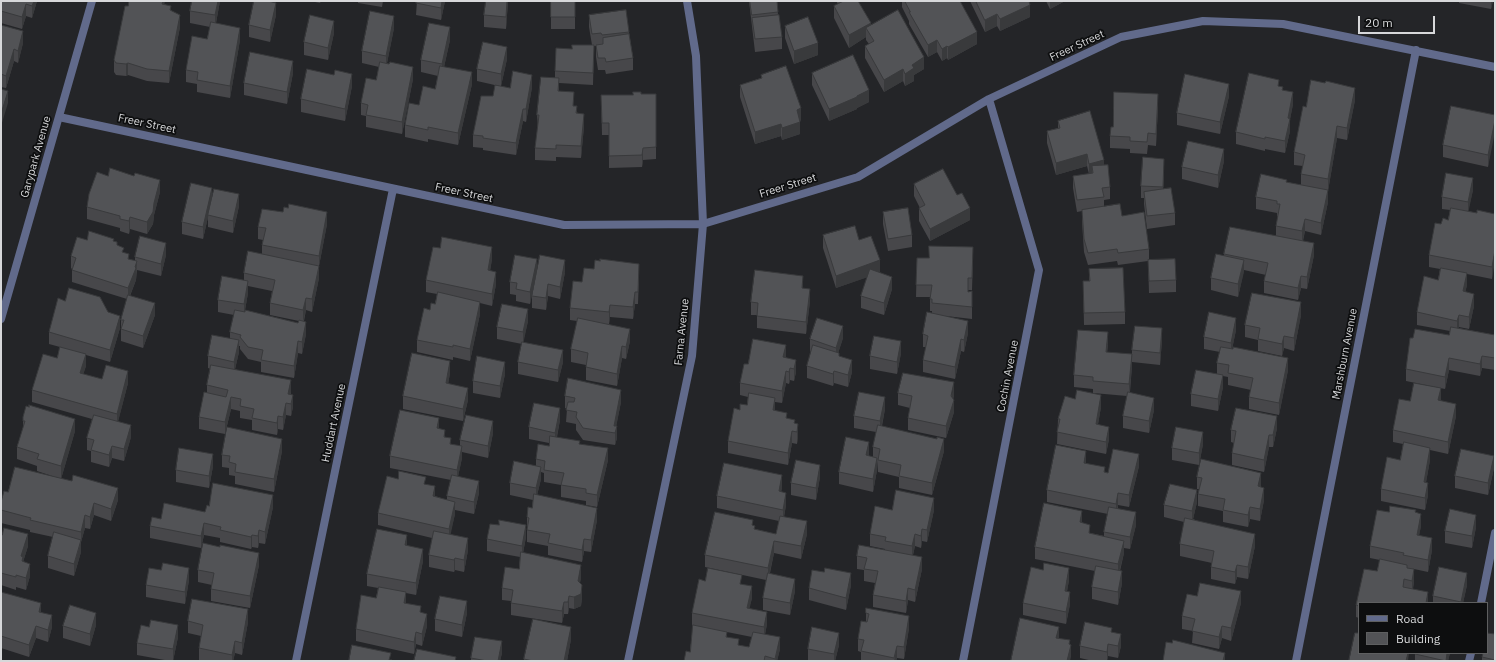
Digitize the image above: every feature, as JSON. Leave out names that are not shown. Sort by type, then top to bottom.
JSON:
[{"type":"street","name":"Garypark Avenue","points":[[1,319],[92,1]]},
{"type":"street","name":"Farna Avenue","points":[[628,661],[692,356],[703,224],[696,56],[687,1]]},
{"type":"street","name":"Freer Street","points":[[60,117],[564,225],[703,224],[858,177],[989,99],[1121,37],[1204,21],[1283,24],[1495,67]]},
{"type":"street","name":"Marshburn Avenue","points":[[1296,661],[1416,50]]},
{"type":"street","name":"Cochin Avenue","points":[[963,661],[1039,270],[989,99]]},
{"type":"street","name":"Huddart Avenue","points":[[296,661],[393,189]]},
{"type":"street","points":[[1481,602],[1495,533]]},
{"type":"building","points":[[1,1],[34,1],[32,6],[26,4],[22,17],[1,11]]},
{"type":"building","points":[[129,1],[163,1],[162,4],[171,6],[170,10],[180,15],[169,71],[147,69],[128,63],[116,63],[114,60],[125,6],[128,6]]},
{"type":"building","points":[[192,1],[218,1],[215,15],[190,11]]},
{"type":"building","points":[[254,1],[268,1],[276,3],[270,30],[249,25]]},
{"type":"building","points":[[417,1],[442,1],[441,8],[416,3]]},
{"type":"building","points":[[486,1],[507,1],[506,17],[484,15]]},
{"type":"building","points":[[551,1],[575,1],[575,17],[551,17]]},
{"type":"building","points":[[750,1],[777,1],[778,12],[752,15]]},
{"type":"building","points":[[844,1],[858,1],[871,23],[849,35],[834,6]]},
{"type":"building","points":[[905,1],[960,1],[977,32],[942,49],[937,40],[928,45],[909,12]]},
{"type":"building","points":[[976,1],[1029,1],[1030,5],[1000,19],[997,14],[985,20]]},
{"type":"building","points":[[626,10],[629,32],[602,35],[601,33],[592,34],[589,15]]},
{"type":"building","points":[[898,10],[924,57],[912,65],[914,68],[905,74],[903,69],[884,80],[865,46],[874,41],[866,28]]},
{"type":"building","points":[[370,11],[394,16],[386,56],[362,51]]},
{"type":"building","points":[[310,15],[334,21],[328,48],[304,42]]},
{"type":"building","points":[[779,15],[782,37],[755,39],[752,18]]},
{"type":"building","points":[[808,17],[818,43],[794,51],[785,26]]},
{"type":"building","points":[[211,22],[240,28],[230,86],[197,80],[198,72],[186,70],[192,36],[207,39]]},
{"type":"building","points":[[429,23],[450,27],[442,64],[421,60]]},
{"type":"building","points":[[1,25],[23,31],[18,51],[14,49],[6,76],[1,74]]},
{"type":"building","points":[[629,34],[633,58],[606,62],[605,58],[598,58],[596,45],[603,44],[603,38]]},
{"type":"building","points":[[483,42],[507,47],[501,74],[477,69]]},
{"type":"building","points":[[572,45],[594,45],[593,73],[555,71],[556,48],[572,49]]},
{"type":"building","points":[[250,52],[293,61],[287,92],[244,83]]},
{"type":"building","points":[[853,55],[869,90],[829,109],[812,73]]},
{"type":"building","points":[[380,62],[389,64],[390,62],[413,67],[402,122],[366,115],[368,105],[361,103],[366,78],[376,80]]},
{"type":"building","points":[[440,66],[472,72],[458,133],[428,127],[428,130],[405,125],[409,103],[419,105],[423,86],[435,89]]},
{"type":"building","points":[[786,66],[801,108],[797,110],[800,122],[782,128],[781,124],[755,132],[740,85],[762,78],[761,75]]},
{"type":"building","points":[[307,69],[334,75],[335,70],[352,74],[345,109],[301,99]]},
{"type":"building","points":[[513,71],[532,75],[526,109],[523,109],[516,143],[473,135],[481,96],[493,96],[495,85],[510,88]]},
{"type":"building","points":[[1249,73],[1279,80],[1278,86],[1283,87],[1282,90],[1293,92],[1288,118],[1290,119],[1285,141],[1265,137],[1265,139],[1236,132]]},
{"type":"building","points":[[1185,74],[1229,84],[1220,122],[1177,113]]},
{"type":"building","points":[[541,77],[559,78],[558,91],[574,92],[573,106],[577,106],[576,113],[584,114],[581,146],[556,145],[556,149],[535,148],[539,115],[537,115]]},
{"type":"building","points":[[1311,80],[1325,83],[1326,81],[1355,88],[1347,128],[1337,126],[1328,179],[1301,174],[1305,155],[1294,152],[1303,106],[1306,107]]},
{"type":"building","points":[[1,89],[8,91],[1,114]]},
{"type":"building","points":[[633,92],[641,92],[641,94],[656,94],[656,147],[643,148],[642,155],[609,156],[609,123],[602,123],[601,95],[633,95]]},
{"type":"building","points":[[1114,92],[1158,94],[1156,134],[1148,133],[1147,142],[1130,141],[1130,137],[1110,136],[1111,127],[1113,127]]},
{"type":"building","points":[[1451,106],[1495,115],[1488,155],[1443,145]]},
{"type":"building","points":[[1090,111],[1104,160],[1089,164],[1087,154],[1056,163],[1047,131],[1060,128],[1058,121]]},
{"type":"building","points":[[1188,141],[1224,149],[1218,175],[1182,167]]},
{"type":"building","points":[[1143,157],[1164,159],[1163,187],[1141,186]]},
{"type":"building","points":[[1108,165],[1110,187],[1102,188],[1104,197],[1077,200],[1073,176],[1093,173],[1092,166]]},
{"type":"building","points":[[110,168],[134,176],[135,173],[160,180],[153,212],[147,222],[130,217],[129,221],[120,219],[120,216],[87,207],[89,194],[97,172],[108,176]]},
{"type":"building","points":[[943,169],[957,195],[962,193],[970,208],[930,229],[919,208],[925,205],[914,184]]},
{"type":"building","points":[[1446,173],[1473,178],[1468,202],[1442,197]]},
{"type":"building","points":[[1261,174],[1287,180],[1286,182],[1328,190],[1321,223],[1305,219],[1302,231],[1276,226],[1280,204],[1277,204],[1277,201],[1256,197]]},
{"type":"building","points":[[191,183],[212,188],[203,227],[182,222]]},
{"type":"building","points":[[1171,188],[1175,213],[1147,216],[1144,192]]},
{"type":"building","points":[[214,189],[239,194],[233,221],[208,215]]},
{"type":"building","points":[[289,204],[327,212],[319,256],[262,245],[266,228],[258,227],[262,209],[283,212],[284,207],[288,208]]},
{"type":"building","points":[[1120,204],[1122,216],[1144,212],[1149,249],[1118,253],[1117,249],[1088,253],[1084,239],[1082,210]]},
{"type":"building","points":[[908,208],[912,235],[888,239],[883,212]]},
{"type":"building","points":[[1451,208],[1477,213],[1477,210],[1495,214],[1495,250],[1492,267],[1429,255],[1435,223],[1441,224],[1443,218],[1448,220]]},
{"type":"building","points":[[855,226],[859,240],[871,236],[880,260],[836,276],[823,235]]},
{"type":"building","points":[[1230,227],[1314,243],[1307,277],[1301,276],[1298,288],[1264,281],[1268,263],[1224,254]]},
{"type":"building","points":[[89,231],[114,239],[113,241],[117,242],[117,245],[124,248],[122,252],[129,254],[128,259],[137,261],[136,268],[128,288],[72,270],[76,258],[71,256],[77,237],[87,240]]},
{"type":"building","points":[[140,236],[166,243],[161,264],[135,257]]},
{"type":"building","points":[[442,237],[492,247],[488,270],[496,272],[492,294],[426,280],[433,247],[440,248]]},
{"type":"building","points":[[929,246],[973,247],[972,278],[968,278],[968,292],[972,291],[972,307],[932,303],[932,299],[930,299],[932,285],[916,285],[917,258],[929,258]]},
{"type":"building","points":[[248,251],[319,266],[312,299],[306,298],[303,310],[270,303],[275,280],[244,273]]},
{"type":"building","points":[[1216,254],[1244,260],[1238,284],[1211,278]]},
{"type":"building","points":[[515,255],[537,259],[530,292],[516,289],[517,283],[510,282]]},
{"type":"building","points":[[540,255],[565,260],[560,287],[548,284],[546,298],[532,296]]},
{"type":"building","points":[[600,259],[639,264],[638,292],[635,292],[633,307],[610,305],[609,312],[570,308],[573,281],[582,282],[584,268],[594,269],[595,260],[600,261]]},
{"type":"building","points":[[1175,259],[1176,280],[1149,281],[1148,260]]},
{"type":"building","points":[[1123,268],[1125,312],[1084,313],[1083,281],[1090,281],[1089,269]]},
{"type":"building","points":[[1441,268],[1467,273],[1463,291],[1474,294],[1469,317],[1459,315],[1457,321],[1417,312],[1424,276],[1438,280]]},
{"type":"building","points":[[870,269],[892,277],[884,303],[861,296]]},
{"type":"building","points":[[755,270],[803,276],[802,288],[810,289],[806,322],[757,316],[758,303],[751,302]]},
{"type":"building","points":[[222,276],[248,281],[244,304],[218,300]]},
{"type":"building","points":[[69,288],[100,297],[108,312],[120,316],[110,350],[49,332],[58,298],[65,301]]},
{"type":"building","points":[[438,292],[480,302],[470,349],[417,340],[424,308],[430,310],[431,303],[435,304]]},
{"type":"building","points":[[1252,293],[1301,302],[1294,338],[1284,336],[1282,344],[1258,339],[1260,328],[1245,325]]},
{"type":"building","points":[[128,295],[155,303],[143,336],[121,329],[124,320],[121,320]]},
{"type":"building","points":[[502,304],[528,309],[523,332],[497,327]]},
{"type":"building","points":[[235,310],[245,312],[245,310],[298,323],[299,320],[306,322],[302,342],[298,341],[294,366],[261,360],[263,350],[248,347],[240,337],[241,335],[230,332]]},
{"type":"building","points":[[927,312],[968,321],[964,340],[961,339],[955,367],[923,360],[928,336],[923,334]]},
{"type":"building","points":[[1209,312],[1236,318],[1231,343],[1204,337]]},
{"type":"building","points":[[578,318],[630,329],[626,347],[622,346],[617,374],[586,367],[588,353],[571,349]]},
{"type":"building","points":[[817,318],[843,326],[836,348],[810,339]]},
{"type":"building","points":[[1135,326],[1162,328],[1160,353],[1132,350]]},
{"type":"building","points":[[1451,327],[1495,335],[1495,358],[1482,356],[1480,364],[1449,358],[1445,377],[1406,369],[1410,338],[1413,338],[1415,329],[1449,335]]},
{"type":"building","points":[[1078,330],[1108,332],[1106,352],[1132,354],[1129,384],[1093,381],[1093,377],[1074,375]]},
{"type":"building","points":[[212,335],[239,340],[234,362],[208,356]]},
{"type":"building","points":[[874,336],[901,341],[897,362],[870,356]]},
{"type":"building","points":[[753,339],[786,345],[783,357],[796,360],[794,369],[790,368],[789,372],[786,371],[782,391],[740,383],[744,364],[748,364]]},
{"type":"building","points":[[522,342],[563,350],[558,370],[518,362]]},
{"type":"building","points":[[813,345],[839,353],[839,356],[852,360],[848,375],[834,371],[833,374],[807,366]]},
{"type":"building","points":[[60,347],[86,354],[80,373],[102,379],[106,365],[128,371],[117,414],[32,390],[43,354],[57,358]]},
{"type":"building","points":[[1221,347],[1233,349],[1233,347],[1288,358],[1279,403],[1249,397],[1253,378],[1228,373],[1229,365],[1217,363]]},
{"type":"building","points":[[412,353],[450,361],[446,383],[468,388],[463,409],[403,396]]},
{"type":"building","points":[[477,356],[505,362],[500,386],[473,381]]},
{"type":"building","points":[[211,365],[291,380],[288,394],[293,395],[291,404],[286,403],[283,417],[278,416],[277,423],[252,418],[254,409],[240,406],[241,399],[231,397],[225,422],[199,417],[204,392],[226,397],[228,390],[207,385]]},
{"type":"building","points":[[1196,370],[1223,375],[1218,399],[1191,394]]},
{"type":"building","points":[[903,373],[954,382],[951,396],[954,400],[946,426],[908,418],[912,396],[898,393]]},
{"type":"building","points":[[568,378],[621,390],[614,426],[617,426],[615,433],[583,428],[576,417],[577,412],[566,410],[568,402],[574,402],[575,398],[565,396]]},
{"type":"building","points":[[1414,383],[1441,388],[1438,400],[1456,404],[1448,442],[1393,430],[1399,399],[1410,401]]},
{"type":"building","points":[[1077,390],[1101,395],[1096,424],[1109,427],[1106,442],[1057,432],[1060,419],[1058,419],[1065,396],[1075,399]]},
{"type":"building","points":[[859,392],[885,397],[880,421],[854,416]]},
{"type":"building","points":[[1128,392],[1154,398],[1149,421],[1123,416]]},
{"type":"building","points":[[749,393],[775,398],[773,410],[787,413],[786,418],[795,420],[794,423],[798,424],[797,432],[792,431],[788,453],[728,441],[734,408],[740,410],[740,404],[747,405]]},
{"type":"building","points":[[534,403],[560,408],[555,433],[529,427]]},
{"type":"building","points":[[29,405],[75,419],[61,466],[37,459],[39,454],[17,447],[25,421],[23,421],[23,417],[26,406],[29,407]]},
{"type":"building","points":[[1236,408],[1277,416],[1273,435],[1269,435],[1264,460],[1232,453],[1236,431],[1231,430]]},
{"type":"building","points":[[400,410],[439,418],[437,428],[445,430],[444,437],[451,438],[450,444],[462,446],[457,470],[390,456]]},
{"type":"building","points":[[94,415],[131,425],[124,449],[112,446],[109,455],[91,450],[94,440],[87,438]]},
{"type":"building","points":[[466,415],[493,421],[488,446],[460,440]]},
{"type":"building","points":[[878,425],[937,439],[937,437],[944,439],[932,483],[899,476],[901,465],[878,460],[880,449],[873,447]]},
{"type":"building","points":[[227,427],[282,439],[274,479],[235,472],[236,464],[229,462],[230,456],[222,455]]},
{"type":"building","points":[[1176,427],[1203,432],[1199,453],[1172,448]]},
{"type":"building","points":[[550,436],[580,441],[579,444],[608,448],[597,495],[586,493],[586,489],[561,485],[564,473],[544,470],[545,461],[536,459],[538,444],[549,446]]},
{"type":"building","points":[[846,437],[869,442],[866,455],[877,458],[873,479],[839,472]]},
{"type":"building","points":[[1404,442],[1430,448],[1424,482],[1428,483],[1425,498],[1381,489],[1387,457],[1400,460]]},
{"type":"building","points":[[1056,445],[1086,451],[1084,463],[1105,467],[1104,472],[1108,473],[1113,449],[1139,454],[1129,495],[1118,493],[1116,504],[1047,490]]},
{"type":"building","points":[[179,448],[213,454],[209,476],[176,470]]},
{"type":"building","points":[[1461,449],[1494,456],[1488,483],[1455,476]]},
{"type":"building","points":[[1201,459],[1261,473],[1258,486],[1264,488],[1260,509],[1250,507],[1248,515],[1223,510],[1225,499],[1198,494],[1202,478],[1197,477]]},
{"type":"building","points":[[796,460],[820,465],[816,488],[791,483]]},
{"type":"building","points":[[514,461],[541,467],[536,488],[510,483]]},
{"type":"building","points":[[724,463],[782,475],[779,491],[786,493],[783,510],[717,496]]},
{"type":"building","points":[[15,467],[72,481],[73,475],[118,488],[111,509],[94,503],[90,517],[85,515],[81,532],[30,520],[31,518],[1,510],[1,502],[4,491],[8,492]]},
{"type":"building","points":[[399,471],[426,477],[424,484],[435,486],[433,496],[455,502],[449,529],[378,513],[387,476],[398,479]]},
{"type":"building","points":[[452,475],[479,481],[474,502],[447,496]]},
{"type":"building","points":[[213,483],[273,495],[265,532],[259,530],[258,536],[252,535],[251,537],[220,530],[221,527],[204,523],[201,536],[150,526],[152,517],[161,519],[164,503],[205,512],[207,505],[209,506]]},
{"type":"building","points":[[1170,484],[1197,490],[1192,511],[1164,505]]},
{"type":"building","points":[[896,490],[934,498],[927,530],[922,529],[921,536],[915,534],[912,546],[885,541],[886,537],[870,534],[875,506],[892,510]]},
{"type":"building","points":[[534,494],[597,508],[591,540],[584,539],[582,550],[548,543],[550,534],[527,530],[529,518],[527,517],[528,507],[532,508]]},
{"type":"building","points":[[1044,503],[1082,511],[1080,522],[1090,525],[1089,533],[1124,541],[1118,564],[1035,547]]},
{"type":"building","points":[[1390,506],[1416,510],[1415,512],[1421,514],[1417,535],[1432,538],[1428,560],[1370,546],[1377,510],[1389,512]]},
{"type":"building","points":[[1109,507],[1136,512],[1130,537],[1104,532]]},
{"type":"building","points":[[1450,509],[1476,515],[1472,536],[1445,531]]},
{"type":"building","points":[[715,512],[753,520],[752,525],[755,526],[754,529],[776,534],[780,516],[807,521],[801,546],[774,541],[768,568],[705,555]]},
{"type":"building","points":[[1185,518],[1255,534],[1248,567],[1237,565],[1235,572],[1211,567],[1214,551],[1180,544]]},
{"type":"building","points":[[499,520],[526,525],[522,546],[487,539],[490,524],[499,525]]},
{"type":"building","points":[[4,528],[28,534],[21,556],[23,557],[22,561],[30,564],[26,578],[1,573],[1,535]]},
{"type":"building","points":[[377,529],[407,535],[405,545],[423,549],[416,583],[367,574]]},
{"type":"building","points":[[434,531],[468,538],[464,560],[455,558],[454,560],[429,555]]},
{"type":"building","points":[[54,532],[81,540],[74,564],[48,556]]},
{"type":"building","points":[[203,543],[259,553],[250,596],[211,589],[214,573],[198,570]]},
{"type":"building","points":[[859,545],[922,557],[915,590],[908,588],[906,601],[873,595],[878,571],[864,569],[867,558],[857,556]]},
{"type":"building","points":[[521,552],[581,565],[578,581],[582,585],[581,594],[574,597],[569,596],[568,602],[564,602],[562,611],[511,603],[513,590],[502,588],[505,567],[519,569]]},
{"type":"building","points":[[1380,559],[1407,565],[1407,568],[1414,569],[1412,581],[1404,579],[1403,587],[1428,592],[1426,602],[1358,602],[1358,606],[1356,605],[1364,569],[1377,571]]},
{"type":"building","points":[[163,563],[189,568],[185,592],[146,585],[149,568],[161,570]]},
{"type":"building","points":[[1044,563],[1069,568],[1065,591],[1070,592],[1066,612],[1023,603],[1031,567],[1043,570]]},
{"type":"building","points":[[1096,566],[1122,571],[1118,592],[1092,587]]},
{"type":"building","points":[[1439,567],[1467,573],[1461,602],[1433,596]]},
{"type":"building","points":[[708,568],[742,575],[740,584],[752,586],[747,608],[767,612],[764,627],[692,613],[699,579],[705,581]]},
{"type":"building","points":[[825,568],[851,573],[846,598],[809,588],[812,570],[824,572]]},
{"type":"building","points":[[768,573],[795,579],[790,603],[763,598]]},
{"type":"building","points":[[1200,583],[1241,591],[1231,628],[1222,626],[1219,637],[1192,631],[1195,619],[1182,616],[1187,594],[1197,596]]},
{"type":"building","points":[[379,587],[406,592],[404,603],[421,606],[420,612],[427,614],[422,634],[416,632],[414,642],[356,629],[361,595],[376,598]]},
{"type":"building","points":[[1,592],[41,603],[39,612],[52,615],[48,630],[36,626],[29,645],[1,636]]},
{"type":"building","points":[[440,596],[467,601],[462,625],[435,619]]},
{"type":"building","points":[[192,599],[248,609],[242,643],[235,641],[232,655],[199,648],[203,625],[188,621]]},
{"type":"building","points":[[70,605],[96,613],[90,634],[63,626]]},
{"type":"building","points":[[866,608],[909,616],[904,647],[897,646],[894,658],[861,651],[864,640],[858,639],[861,621],[867,622],[869,614],[866,613]]},
{"type":"building","points":[[1020,618],[1059,627],[1056,638],[1070,640],[1069,644],[1071,645],[1067,661],[1011,661]]},
{"type":"building","points":[[533,619],[571,627],[564,661],[533,661],[524,659]]},
{"type":"building","points":[[151,620],[178,625],[173,649],[137,643],[141,625],[149,627]]},
{"type":"building","points":[[1085,622],[1112,628],[1111,632],[1121,634],[1118,646],[1108,644],[1107,652],[1080,646]]},
{"type":"building","points":[[693,625],[727,632],[726,637],[739,639],[738,645],[749,647],[753,632],[780,637],[775,659],[765,656],[764,661],[684,661],[686,651],[690,652]]},
{"type":"building","points":[[812,627],[839,633],[834,654],[808,649]]},
{"type":"building","points":[[1355,633],[1358,633],[1358,654],[1408,654],[1406,661],[1349,661]]},
{"type":"building","points":[[1488,633],[1495,634],[1495,660],[1482,657],[1483,654],[1488,654]]},
{"type":"building","points":[[475,637],[502,641],[498,661],[487,661],[471,658]]},
{"type":"building","points":[[1173,640],[1225,653],[1223,661],[1163,661],[1166,642],[1172,643]]},
{"type":"building","points":[[352,645],[391,653],[389,660],[392,660],[349,661]]},
{"type":"building","points":[[417,649],[456,657],[455,661],[414,661]]},
{"type":"building","points":[[1415,654],[1447,654],[1446,661]]}]
